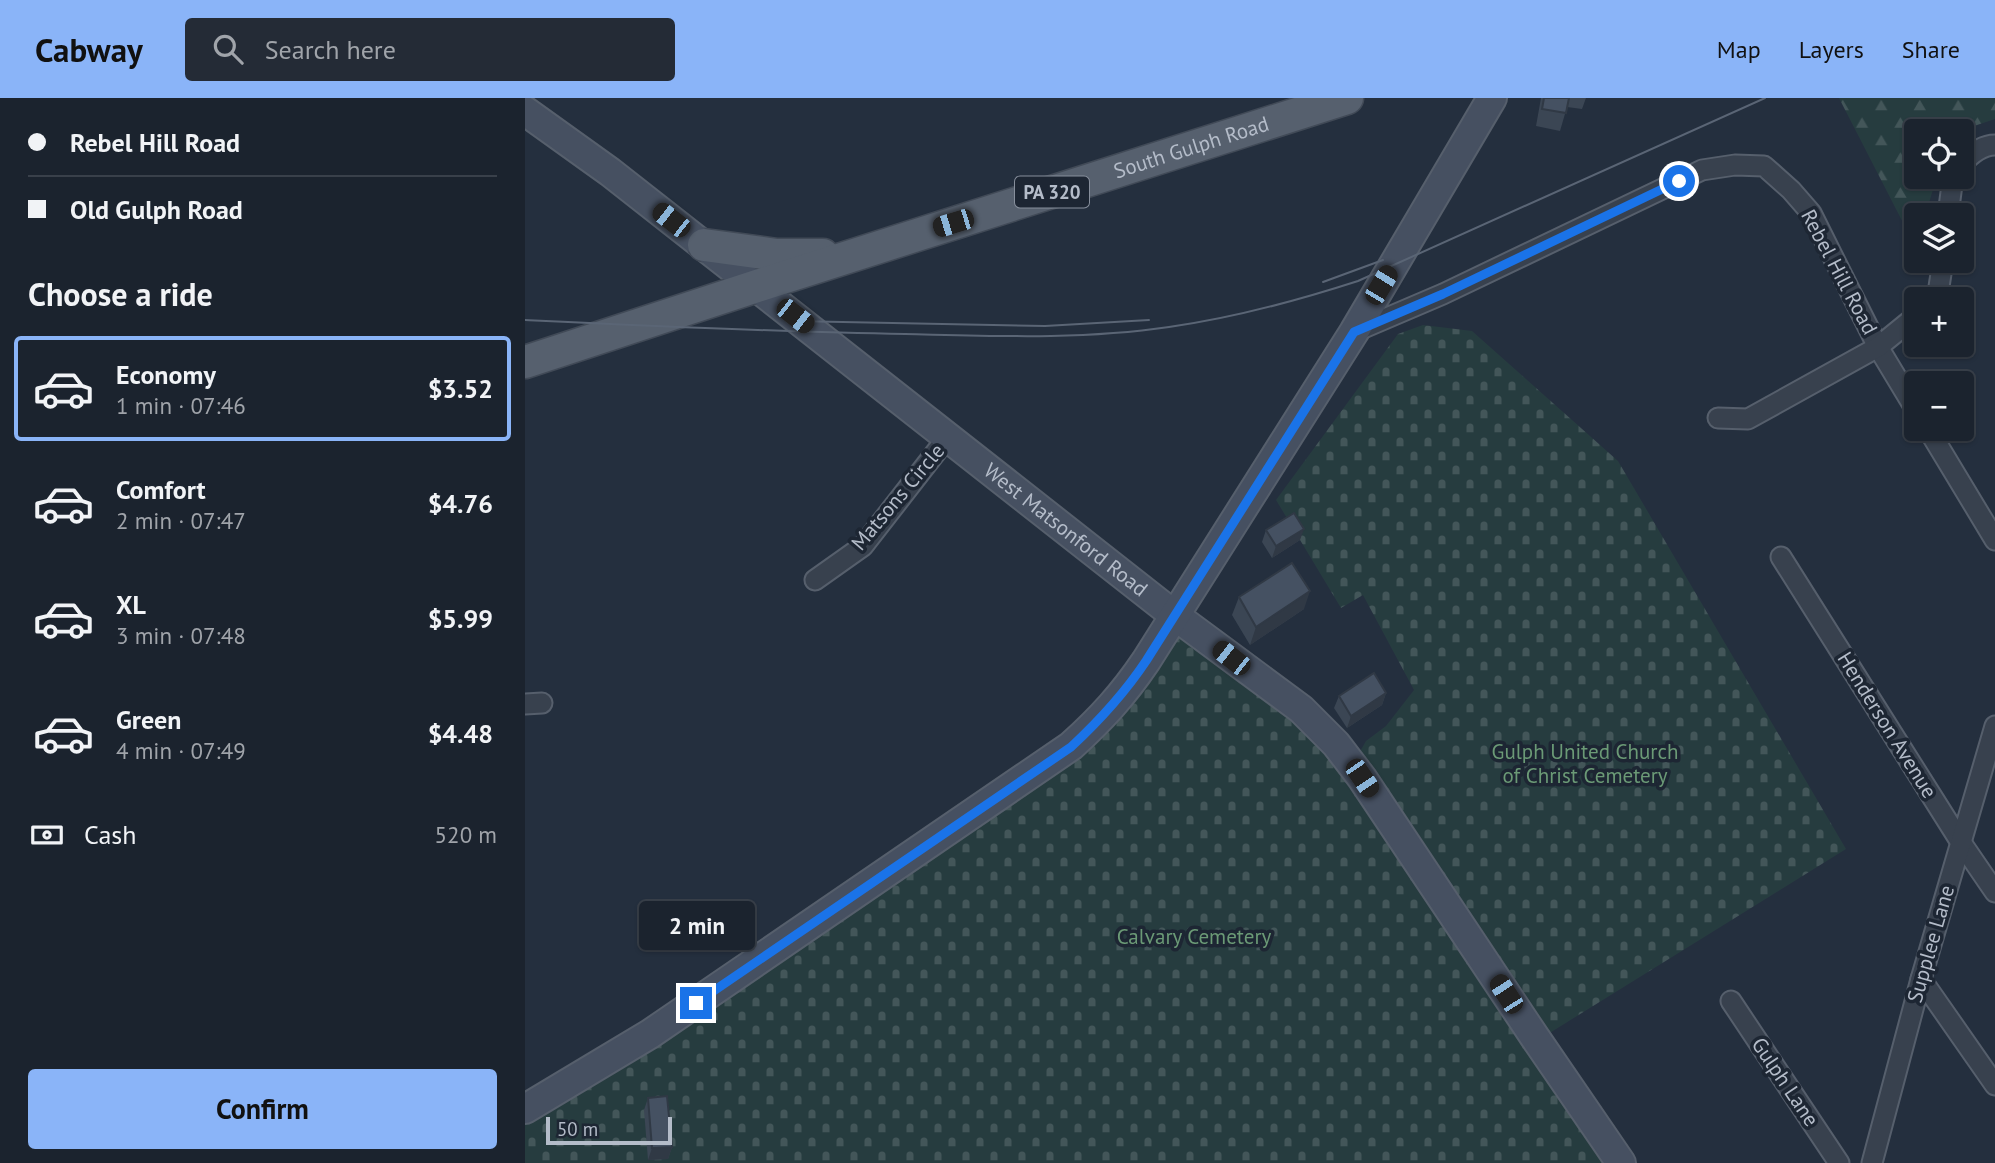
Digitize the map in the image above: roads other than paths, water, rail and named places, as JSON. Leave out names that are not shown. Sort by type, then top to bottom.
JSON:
[{"type":"main road","name":"South Gulph Road","points":[[757,286],[1347,98]]},
{"type":"main road","points":[[525,1109],[650,1034],[1071,747],[1105,716],[1123,694],[1354,332],[1492,98]]},
{"type":"main road","name":"West Matsonford Road","points":[[525,111],[610,172],[1174,615],[1301,709],[1336,744],[1406,843],[1621,1163]]},
{"type":"main road","points":[[704,245],[777,255],[852,255]]},
{"type":"main road","name":"PA 320","points":[[525,362],[757,286]]},
{"type":"street","points":[[1974,154],[1989,145],[1995,145]]},
{"type":"street","name":"Rebel Hill Road","points":[[1354,332],[1443,294],[1702,170],[1745,165],[1764,166],[1791,190],[1811,214],[1878,346],[1904,390]]},
{"type":"street","points":[[1718,418],[1748,419],[1878,346],[1904,325]]},
{"type":"street","name":"Matsons Circle","points":[[815,580],[863,546],[947,438]]},
{"type":"street","points":[[1935,441],[1995,540]]},
{"type":"street","name":"Henderson Avenue","points":[[1781,556],[1960,841],[1995,892]]},
{"type":"street","name":"Supplee Lane","points":[[1872,1163],[1921,979],[1995,726]]},
{"type":"street","points":[[1921,979],[1995,1085]]},
{"type":"street","name":"Gulph Lane","points":[[1731,1001],[1839,1163]]},
{"type":"tram line","points":[[525,320],[1004,336],[1103,334],[1217,319],[1358,281],[1765,98]]},
{"type":"tram line","points":[[1323,282],[1383,260]]},
{"type":"tram line","points":[[792,321],[1045,326],[1149,320]]},
{"type":"park label","name":"Gulph United Church of Christ Cemetery","points":[[1585,764]]},
{"type":"park label","name":"Calvary Cemetery","points":[[1194,937]]}]
